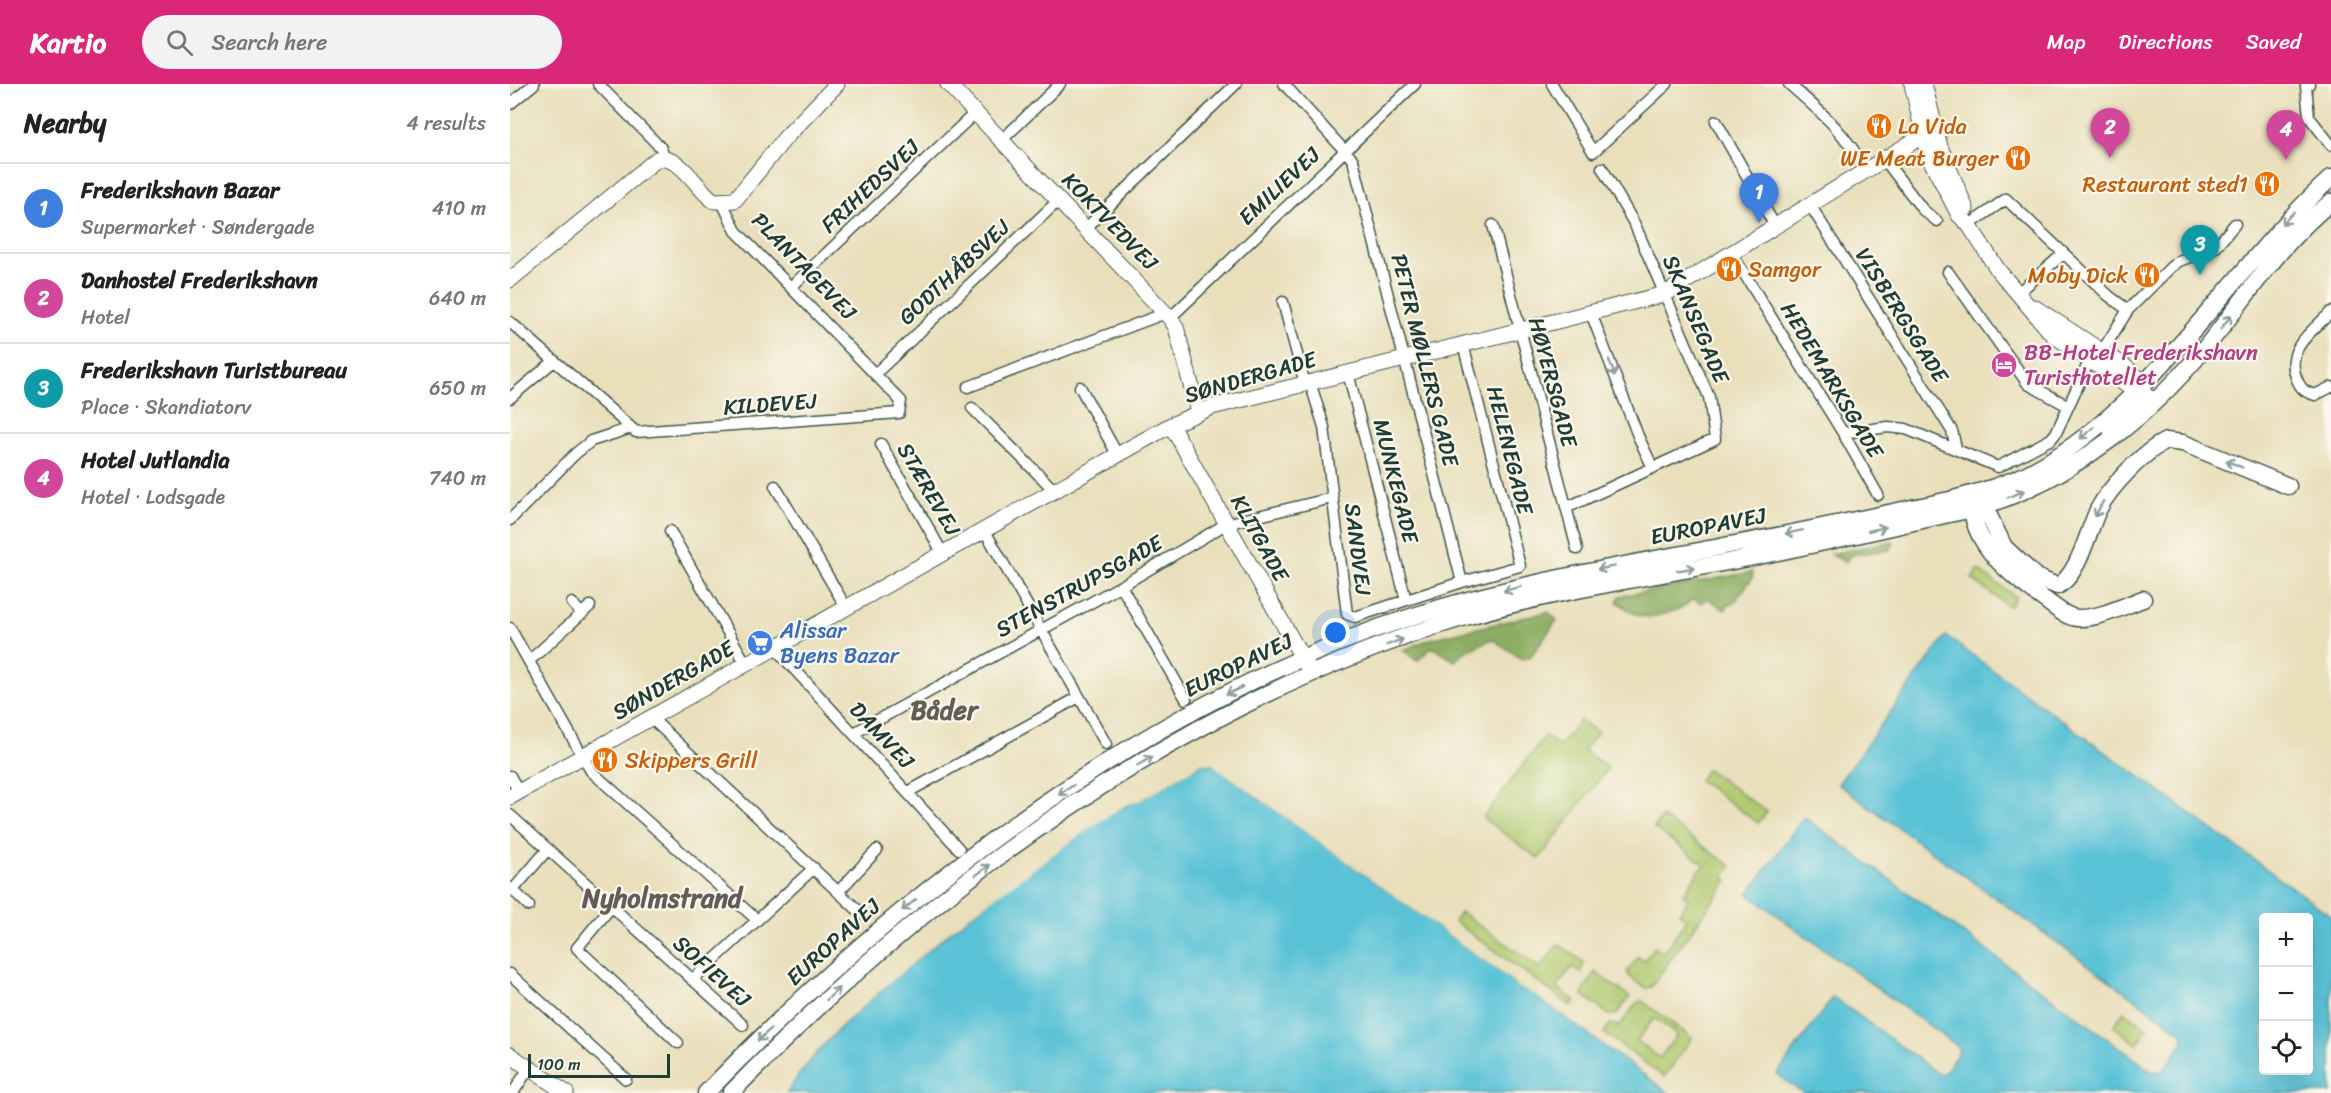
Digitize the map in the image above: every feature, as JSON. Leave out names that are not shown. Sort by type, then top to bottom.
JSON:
[{"type":"main road","points":[[1977,502],[2045,481],[2103,447],[2163,365],[2289,217],[2331,178]]},
{"type":"main road","points":[[1977,502],[2035,470],[2073,445],[2144,392],[2219,330],[2266,267],[2307,221],[2331,202]]},
{"type":"main road","points":[[1977,502],[2004,548],[2036,578],[2057,586],[2066,582],[2072,572],[2098,509],[2108,495],[2136,465],[2161,444],[2170,441],[2190,446],[2288,486]]},
{"type":"main road","points":[[1977,502],[1990,552],[2015,578],[2071,617],[2105,613],[2143,599]]},
{"type":"main road","name":"EUROPAVEJ","points":[[706,1093],[876,932],[972,856],[1040,807],[1188,714],[1302,658],[1417,614],[1569,575],[1770,537],[1977,502]]},
{"type":"main road","name":"EUROPAVEJ","points":[[731,1093],[770,1053],[896,938],[1059,814],[1212,721],[1311,674],[1428,629],[1520,603],[1741,559],[1977,502]]},
{"type":"street","points":[[510,104],[534,84]]},
{"type":"street","points":[[598,84],[661,148],[664,158]]},
{"type":"street","points":[[510,280],[657,159],[664,158],[678,165],[708,197],[722,202],[735,200],[785,138],[837,84]]},
{"type":"street","name":"KOKTVEDVEJ","points":[[948,84],[1168,315],[1176,327],[1198,412]]},
{"type":"street","points":[[1002,140],[1060,84]]},
{"type":"street","points":[[1086,228],[1236,84]]},
{"type":"street","points":[[1284,84],[1346,150]]},
{"type":"street","name":"EMILIEVEJ","points":[[1168,315],[1415,84]]},
{"type":"street","points":[[1552,84],[1593,152],[1667,84]]},
{"type":"street","points":[[1912,84],[1929,132]]},
{"type":"street","points":[[1924,84],[1929,132],[1928,155],[1959,215],[1969,225],[1998,270],[2031,306],[2035,317],[2052,334],[2097,355],[2144,392]]},
{"type":"street","points":[[2308,85],[2309,117],[2331,145]]},
{"type":"street","points":[[1796,86],[1849,140],[1866,170]]},
{"type":"street","name":"FRIHEDSVEJ","points":[[790,287],[975,113]]},
{"type":"street","points":[[1716,121],[1775,226]]},
{"type":"street","name":"SØNDERGADE","points":[[514,795],[985,531],[1117,454],[1198,412],[1665,294],[1929,132]]},
{"type":"street","name":"PETER MØLLERS GADE","points":[[1346,150],[1353,160],[1462,582]]},
{"type":"street","points":[[1884,159],[1923,210],[1937,221]]},
{"type":"street","name":"SKANSEGADE","points":[[1566,508],[1715,439],[1709,397],[1635,225],[1602,168]]},
{"type":"street","points":[[1969,225],[2006,199],[2063,254],[2128,310]]},
{"type":"street","name":"GODTHÅBSVEJ","points":[[876,373],[1059,200]]},
{"type":"street","name":"PLANTAGEVEJ","points":[[722,202],[736,231],[876,373],[901,401],[902,406]]},
{"type":"street","name":"VISBERGSGADE","points":[[1810,205],[1952,431],[1956,448]]},
{"type":"street","points":[[1844,433],[1888,426],[1906,429],[1998,467],[2051,439],[2056,434],[2068,406],[2097,355],[2128,310],[2180,261],[2216,247],[2235,224]]},
{"type":"street","name":"HØYERSGADE","points":[[1492,225],[1576,549]]},
{"type":"street","name":"HEDEMARKSGADE","points":[[1732,254],[1844,433],[1878,495]]},
{"type":"street","points":[[2018,293],[2063,254]]},
{"type":"street","points":[[1948,272],[2028,384],[2068,406]]},
{"type":"street","name":"SANDVEJ","points":[[1283,302],[1324,427],[1347,614],[1355,617],[1462,582],[1520,566]]},
{"type":"street","points":[[2331,312],[2296,349],[2292,365],[2300,387],[2308,393],[2315,395],[2331,387]]},
{"type":"street","points":[[1591,313],[1638,436],[1653,468]]},
{"type":"street","points":[[968,387],[1168,315]]},
{"type":"street","points":[[510,322],[633,430]]},
{"type":"street","name":"HELENEGADE","points":[[1463,344],[1520,566]]},
{"type":"street","points":[[510,398],[554,361]]},
{"type":"street","name":"MUNKEGADE","points":[[1348,373],[1407,600]]},
{"type":"street","points":[[1080,387],[1117,454]]},
{"type":"street","name":"KILDEVEJ","points":[[510,520],[575,454],[591,441],[633,430],[893,415],[898,413],[902,406]]},
{"type":"street","points":[[972,408],[1054,490]]},
{"type":"street","name":"KLITGADE","points":[[1171,425],[1311,674]]},
{"type":"street","name":"STÆREVEJ","points":[[881,444],[943,554]]},
{"type":"street","points":[[775,486],[847,609]]},
{"type":"street","name":"STENSTRUPSGADE","points":[[854,733],[1121,586],[1226,524],[1332,498]]},
{"type":"street","points":[[670,531],[746,664]]},
{"type":"street","points":[[985,531],[1106,744]]},
{"type":"street","points":[[1121,586],[1186,699]]},
{"type":"street","points":[[529,661],[586,610],[572,603]]},
{"type":"street","points":[[510,628],[591,771],[757,920]]},
{"type":"street","name":"DAMVEJ","points":[[775,648],[959,849]]},
{"type":"street","points":[[908,792],[1079,697]]},
{"type":"street","points":[[651,718],[861,913]]},
{"type":"street","points":[[510,776],[514,795]]},
{"type":"street","name":"SOFIEVEJ","points":[[510,815],[743,1025]]},
{"type":"street","points":[[528,906],[511,889],[548,849]]},
{"type":"street","points":[[838,892],[877,850]]},
{"type":"street","points":[[692,980],[814,868]]},
{"type":"street","points":[[611,907],[576,948],[678,1042]]},
{"type":"street","points":[[510,974],[626,1079]]},
{"type":"street","points":[[510,1056],[566,1093]]},
{"type":"street","points":[[513,1093],[529,1068]]},
{"type":"green space","points":[[1892,541],[1894,544],[1889,550],[1851,555],[1845,562],[1831,554]]},
{"type":"green space","points":[[1978,570],[2016,597],[2009,607],[1972,579]]},
{"type":"green space","points":[[1752,572],[1753,577],[1732,605],[1729,604],[1725,610],[1707,598],[1701,603],[1692,599],[1682,607],[1651,617],[1633,613],[1617,602],[1620,596]]},
{"type":"green space","points":[[1548,612],[1557,620],[1530,657],[1522,659],[1492,639],[1464,652],[1455,661],[1432,647],[1417,661],[1403,650],[1430,639]]},
{"type":"green space","points":[[1580,720],[1598,732],[1584,751],[1608,768],[1539,859],[1483,818],[1545,736],[1560,746]]},
{"type":"green space","points":[[1707,769],[1767,812],[1758,823],[1699,780]]},
{"type":"green space","points":[[1662,817],[1731,866],[1724,877],[1728,880],[1651,987],[1645,988],[1627,972],[1638,957],[1644,961],[1654,947],[1663,953],[1687,919],[1679,913],[1689,899],[1683,894],[1704,864],[1654,828]]},
{"type":"green space","points":[[1461,912],[1540,968],[1558,944],[1584,962],[1581,973],[1572,967],[1557,987],[1575,1001],[1571,1006],[1454,921]]},
{"type":"green space","points":[[1595,972],[1630,997],[1616,1015],[1609,1015],[1582,994]]},
{"type":"green space","points":[[1642,1001],[1692,1038],[1664,1077],[1604,1033],[1610,1024],[1619,1026],[1638,1002]],"holes":[[[1654,1018],[1677,1035],[1660,1058],[1637,1041]]]},
{"type":"green space","points":[[2124,1011],[2148,1029],[2137,1044],[2113,1026]]},
{"type":"water","points":[[1946,636],[2331,916],[2331,1093],[1803,1093],[1777,1074],[1833,997],[1939,1074],[1946,1071],[1959,1051],[1957,1046],[1748,894],[1804,817],[2153,1072],[2164,1070],[2184,1041],[2182,1033],[1838,784]]},
{"type":"water","points":[[1201,764],[1213,765],[1508,978],[1517,987],[1533,994],[1669,1093],[786,1093],[838,1030],[958,926],[1098,822],[1117,810],[1138,802]]},
{"type":"pier","points":[[1200,761],[1201,764],[1138,802],[1126,805],[1090,828],[957,925],[841,1025],[807,1061],[786,1093],[783,1093],[805,1059],[838,1023],[955,923],[1125,802],[1137,799]]},
{"type":"pier","points":[[1215,763],[1510,975],[1518,985],[1535,992],[1672,1093],[1533,994],[1517,987],[1508,978],[1213,765]]},
{"type":"place","name":"La Vida","points":[[1879,126]]},
{"type":"place","name":"WE Meat Burger","points":[[2018,158]]},
{"type":"place","name":"Danhostel Frederikshavn","points":[[2110,158]]},
{"type":"place","name":"Hotel Jutlandia","points":[[2286,160]]},
{"type":"place","name":"Restaurant sted1","points":[[2267,184]]},
{"type":"place","name":"Frederikshavn Bazar","points":[[1759,223]]},
{"type":"place","name":"Samgor","points":[[1729,269]]},
{"type":"place","name":"Moby Dick","points":[[2147,275]]},
{"type":"place","name":"Frederikshavn Turistbureau","points":[[2200,275]]},
{"type":"place","name":"BB-Hotel Frederikshavn Turisthotellet","points":[[2004,365]]},
{"type":"place","name":"Alissar Byens Bazar","points":[[760,643]]},
{"type":"place","name":"Skippers Grill","points":[[605,760]]},
{"type":"district","name":"Båder","points":[[944,710]]},
{"type":"district","name":"Nyholmstrand","points":[[662,898]]}]
